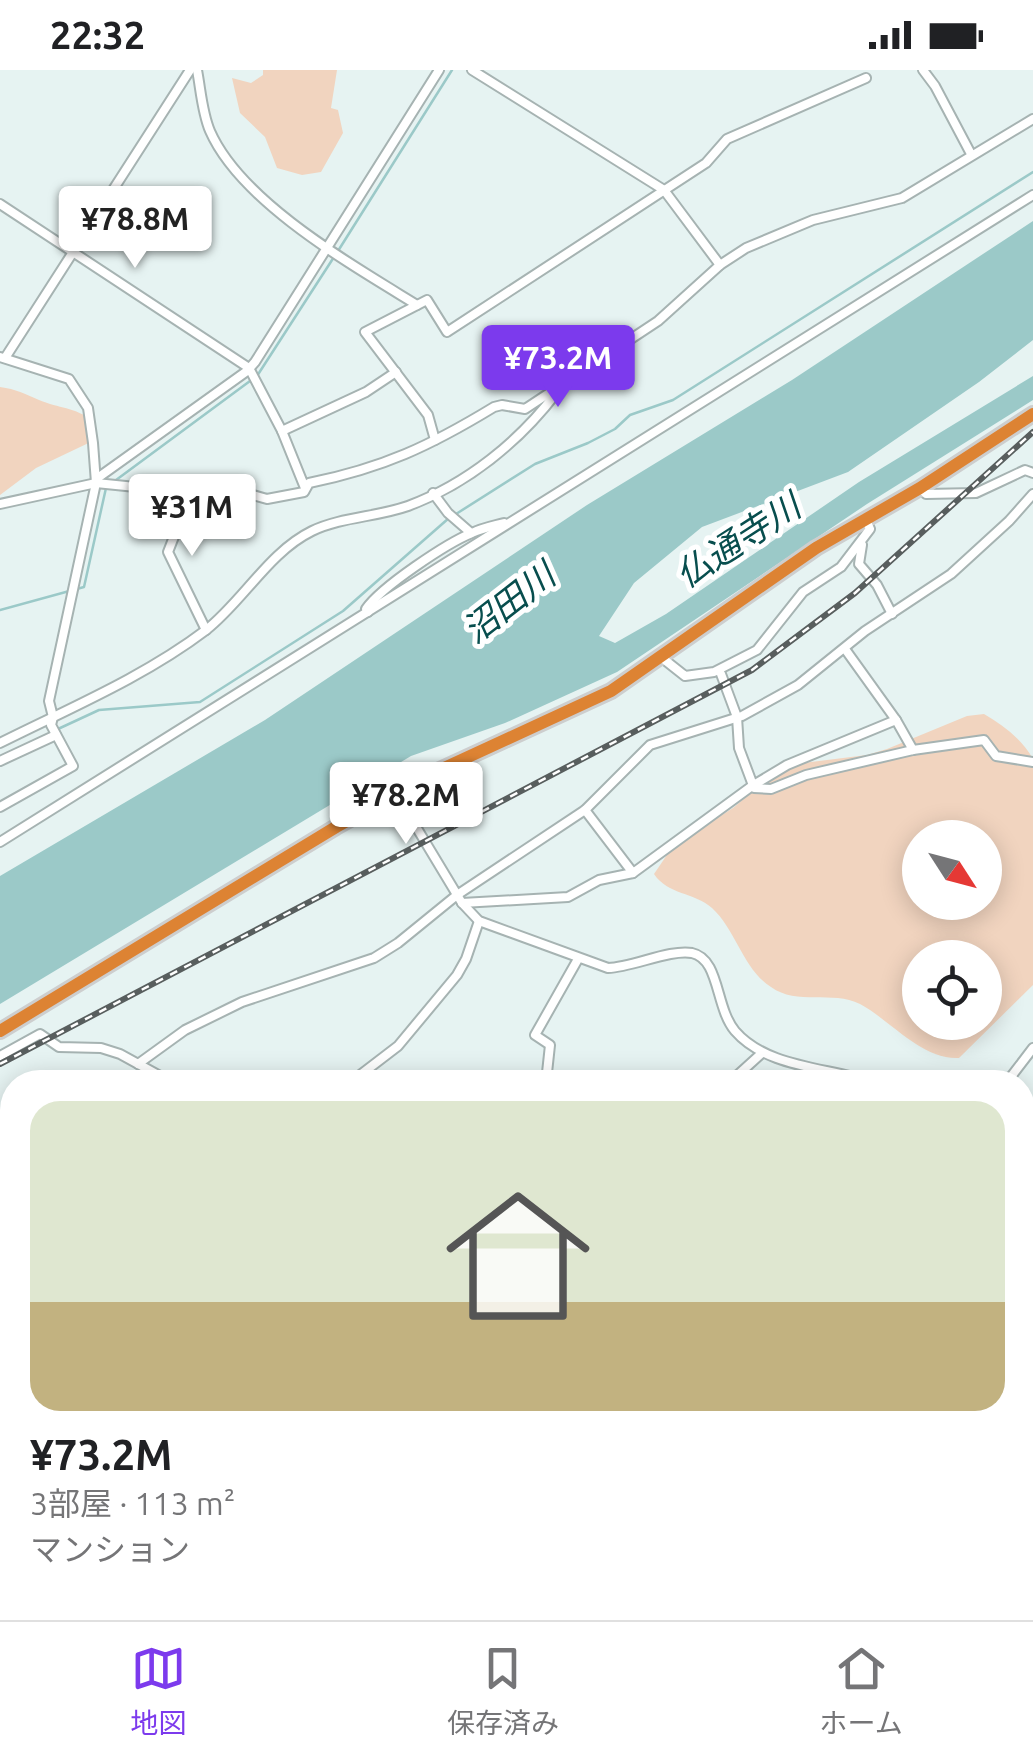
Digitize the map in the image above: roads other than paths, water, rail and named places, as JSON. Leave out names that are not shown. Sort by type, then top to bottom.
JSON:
[{"type":"highway","points":[[0,1031],[370,808],[610,691],[816,548],[920,488],[1033,414]]},
{"type":"street","points":[[194,70],[205,116],[225,156],[249,186],[340,258],[417,305]]},
{"type":"street","points":[[96,483],[88,408],[69,379],[2,357],[194,70]]},
{"type":"street","points":[[0,806],[73,766],[56,735],[49,701],[99,477],[251,370],[439,70]]},
{"type":"street","points":[[472,70],[664,190],[720,265]]},
{"type":"street","points":[[929,72],[971,154]]},
{"type":"street","points":[[436,440],[428,415],[364,332],[428,300],[447,332],[706,163],[728,139],[866,78]]},
{"type":"street","points":[[0,504],[96,483],[185,492],[239,491],[267,499],[304,492],[309,483],[363,472],[436,440],[494,407],[525,410],[658,320],[720,265],[746,248],[813,220],[902,198],[1033,120]]},
{"type":"street","points":[[0,842],[1033,195]]},
{"type":"street","points":[[0,204],[251,370],[306,488]]},
{"type":"street","points":[[282,431],[366,392],[396,372]]},
{"type":"street","points":[[0,744],[137,676],[206,630],[282,554],[311,531],[407,506],[485,465],[536,420],[558,388]]},
{"type":"street","points":[[920,488],[926,494],[976,492],[1029,472],[1033,462]]},
{"type":"street","points":[[185,492],[184,511],[168,552],[206,630]]},
{"type":"street","points":[[433,493],[470,533]]},
{"type":"street","points":[[138,1064],[185,1030],[242,1002],[374,958],[585,810],[650,745],[737,717],[798,686],[865,630],[965,562],[1033,494]]},
{"type":"street","points":[[704,674],[757,650],[804,592],[841,566],[870,529],[865,518]]},
{"type":"street","points":[[368,612],[372,601],[392,584],[470,533],[508,524]]},
{"type":"street","points":[[865,536],[859,564],[892,614]]},
{"type":"street","points":[[845,649],[913,750]]},
{"type":"street","points":[[661,658],[685,676],[721,674],[734,668],[738,661]]},
{"type":"street","points":[[721,674],[737,717],[739,748],[752,786]]},
{"type":"street","points":[[460,899],[568,897],[599,880],[634,874],[752,786],[787,765],[896,720]]},
{"type":"street","points":[[0,761],[56,735]]},
{"type":"street","points":[[752,786],[770,789],[806,775],[913,750],[984,740],[996,756],[1033,762]]},
{"type":"street","points":[[452,765],[453,770],[404,797],[401,804],[460,899],[480,921],[608,968],[626,968],[682,952],[696,954],[709,963],[726,1019],[746,1042],[762,1053],[826,1070]]},
{"type":"street","points":[[370,808],[383,821],[406,816]]},
{"type":"street","points":[[585,810],[634,874]]},
{"type":"street","points":[[366,1070],[398,1046],[457,975],[480,921]]},
{"type":"street","points":[[547,1070],[550,1045],[535,1036],[578,958]]},
{"type":"street","points":[[0,1056],[40,1034],[59,1046],[101,1048],[149,1070]]},
{"type":"street","points":[[1016,1070],[1033,1048]]},
{"type":"street","points":[[743,1070],[762,1053]]},
{"type":"water","name":"沼田川","points":[[1033,221],[1033,340],[848,472],[702,527],[634,583],[599,636],[615,643],[666,614],[859,482],[1033,376],[1033,400],[867,504],[617,672],[505,723],[411,756],[0,1004],[0,876],[265,720],[587,505],[792,380]]},
{"type":"waterway","points":[[338,251],[452,70]]},
{"type":"waterway","points":[[456,514],[535,464],[588,443],[615,429],[630,415],[673,400],[1033,172]]},
{"type":"waterway","points":[[257,376],[334,257]]},
{"type":"waterway","points":[[112,483],[250,381]]},
{"type":"waterway","points":[[0,610],[84,587],[106,488]]},
{"type":"waterway","points":[[58,729],[99,710],[200,702],[343,611],[449,518]]},
{"type":"waterway","points":[[22,747],[51,733]]},
{"type":"railway","points":[[0,1064],[752,670],[855,593],[1033,432]]},
{"type":"water label","name":"仏通寺川","points":[[738,541]]}]
